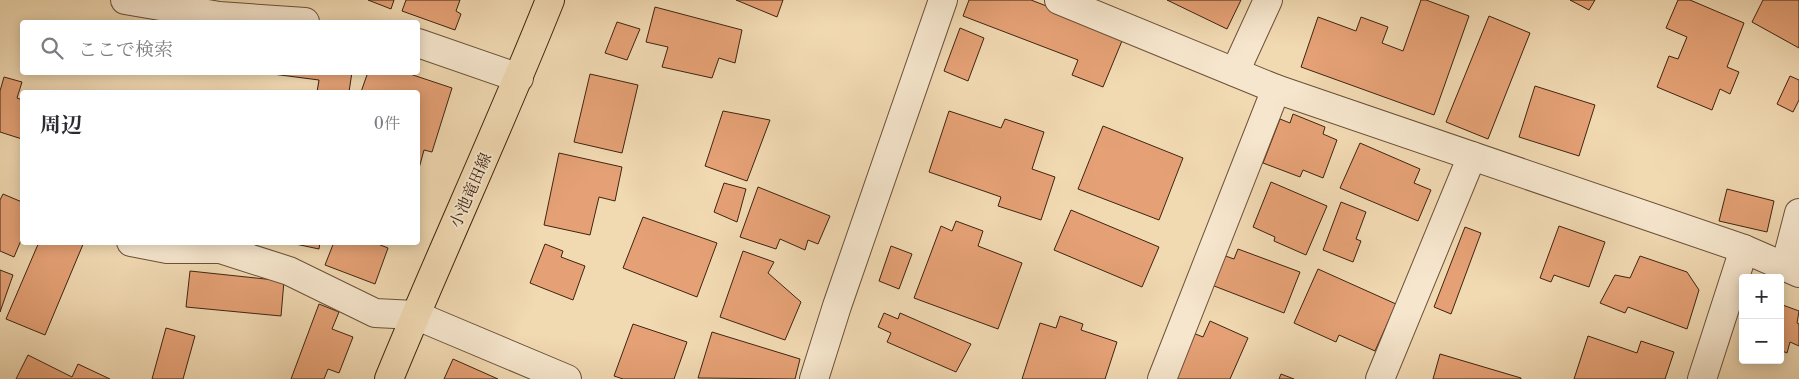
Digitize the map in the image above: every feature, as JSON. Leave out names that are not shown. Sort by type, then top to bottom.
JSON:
[{"type":"main road","name":"小池竜田線","points":[[389,379],[415,315],[519,78],[550,0]]},
{"type":"street","points":[[125,0],[219,16],[276,20]]},
{"type":"street","points":[[814,379],[840,297],[943,0]]},
{"type":"street","points":[[1059,0],[1276,89],[1744,250],[1792,270],[1799,213]]},
{"type":"street","points":[[1235,72],[1268,0]]},
{"type":"street","points":[[420,44],[519,78]]},
{"type":"street","points":[[1162,379],[1276,89]]},
{"type":"street","points":[[1380,379],[1472,156]]},
{"type":"street","points":[[146,245],[167,249],[220,249],[289,271],[375,313],[415,315],[567,379]]},
{"type":"street","points":[[1702,379],[1744,250]]},
{"type":"building","points":[[368,0],[394,0],[391,9]]},
{"type":"building","points":[[406,0],[460,0],[456,11],[461,14],[455,30],[402,11]]},
{"type":"building","points":[[736,0],[783,0],[777,17]]},
{"type":"building","points":[[969,0],[1031,0],[1124,36],[1103,87],[1072,75],[1078,60],[963,16]]},
{"type":"building","points":[[1167,0],[1241,0],[1227,29]]},
{"type":"building","points":[[1421,0],[1426,0],[1469,16],[1434,115],[1301,67],[1318,17],[1356,31],[1361,17],[1388,27],[1382,43],[1403,51]]},
{"type":"building","points":[[1570,0],[1595,0],[1589,10]]},
{"type":"building","points":[[1678,0],[1690,0],[1744,23],[1727,67],[1739,72],[1730,94],[1720,89],[1712,110],[1657,87],[1669,56],[1678,59],[1687,37],[1666,28]]},
{"type":"building","points":[[1763,0],[1799,0],[1799,48],[1752,22]]},
{"type":"building","points":[[655,7],[742,30],[735,63],[719,58],[712,78],[662,67],[668,47],[646,42]]},
{"type":"building","points":[[1489,16],[1530,33],[1488,139],[1446,122]]},
{"type":"building","points":[[617,22],[640,29],[627,60],[605,53]]},
{"type":"building","points":[[960,28],[984,38],[968,81],[944,71]]},
{"type":"building","points":[[590,74],[638,85],[622,153],[574,142]]},
{"type":"building","points":[[280,75],[352,75],[349,90],[317,90],[319,80]]},
{"type":"building","points":[[367,75],[413,75],[452,88],[432,152],[424,150],[420,165],[420,90],[362,90]]},
{"type":"building","points":[[1790,76],[1799,80],[1799,100],[1793,112],[1777,104]]},
{"type":"building","points":[[4,77],[22,82],[17,98],[20,99],[20,138],[0,132],[0,91]]},
{"type":"building","points":[[1535,86],[1595,105],[1579,156],[1519,137]]},
{"type":"building","points":[[723,111],[770,120],[747,181],[705,166]]},
{"type":"building","points":[[949,111],[1001,128],[1005,119],[1044,132],[1032,169],[1055,177],[1041,220],[998,206],[1001,197],[929,172]]},
{"type":"building","points":[[1293,114],[1325,127],[1323,134],[1337,140],[1323,178],[1303,170],[1300,177],[1263,163],[1280,119],[1290,123]]},
{"type":"building","points":[[1103,126],[1183,158],[1159,220],[1078,189]]},
{"type":"building","points":[[1360,143],[1420,169],[1414,183],[1431,190],[1418,221],[1340,188]]},
{"type":"building","points":[[559,153],[622,167],[615,201],[599,197],[590,235],[544,225]]},
{"type":"building","points":[[1271,182],[1327,206],[1306,255],[1274,241],[1275,237],[1253,227]]},
{"type":"building","points":[[724,183],[746,189],[737,222],[714,212]]},
{"type":"building","points":[[758,187],[830,216],[818,244],[808,240],[805,250],[780,239],[776,249],[740,237]]},
{"type":"building","points":[[1727,189],[1774,201],[1767,232],[1719,221]]},
{"type":"building","points":[[3,194],[20,201],[20,243],[14,257],[0,251],[0,200]]},
{"type":"building","points":[[1341,202],[1366,212],[1356,239],[1361,241],[1353,262],[1323,250]]},
{"type":"building","points":[[1071,210],[1159,247],[1142,287],[1054,250]]},
{"type":"building","points":[[643,217],[717,243],[697,297],[623,268]]},
{"type":"building","points":[[956,221],[983,231],[978,246],[1022,263],[998,329],[914,298],[941,226],[952,231]]},
{"type":"building","points":[[1559,226],[1605,242],[1589,287],[1554,275],[1551,282],[1540,278]]},
{"type":"building","points":[[1465,227],[1481,233],[1451,314],[1434,307]]},
{"type":"building","points":[[545,244],[563,251],[561,257],[585,266],[573,300],[530,283]]},
{"type":"building","points":[[38,245],[83,245],[45,335],[6,319]]},
{"type":"building","points":[[300,245],[320,245],[319,249]]},
{"type":"building","points":[[333,245],[380,245],[388,248],[375,284],[325,265]]},
{"type":"building","points":[[891,246],[912,254],[899,289],[879,281]]},
{"type":"building","points":[[1238,249],[1300,272],[1284,313],[1209,284],[1220,254],[1234,259]]},
{"type":"building","points":[[743,251],[774,262],[768,273],[801,302],[785,340],[720,317]]},
{"type":"building","points":[[1640,256],[1687,272],[1699,290],[1687,329],[1628,307],[1625,313],[1600,303],[1615,275],[1630,278]]},
{"type":"building","points":[[1318,269],[1396,304],[1375,351],[1339,335],[1336,342],[1294,323]]},
{"type":"building","points":[[0,270],[13,275],[0,312]]},
{"type":"building","points":[[190,271],[284,281],[281,316],[186,307]]},
{"type":"building","points":[[319,304],[339,312],[332,329],[353,337],[339,373],[328,369],[324,379],[291,379]]},
{"type":"building","points":[[1784,305],[1799,311],[1797,323],[1799,324],[1799,346],[1790,342],[1787,353],[1784,352]]},
{"type":"building","points":[[884,313],[898,319],[900,313],[971,344],[956,372],[887,342],[891,333],[878,327]]},
{"type":"building","points":[[1060,316],[1083,324],[1081,330],[1117,342],[1105,379],[1022,379],[1040,323],[1056,328]]},
{"type":"building","points":[[1210,321],[1248,338],[1230,379],[1172,379],[1193,333],[1203,337]]},
{"type":"building","points":[[633,324],[687,342],[674,379],[623,379],[614,376]]},
{"type":"building","points":[[166,328],[195,336],[183,379],[152,379]]},
{"type":"building","points":[[712,332],[800,359],[795,379],[698,378]]},
{"type":"building","points":[[1588,336],[1637,353],[1641,341],[1674,352],[1665,379],[1574,379]]},
{"type":"building","points":[[1440,354],[1521,378],[1521,379],[1433,379]]},
{"type":"building","points":[[28,355],[72,377],[78,364],[110,379],[16,379]]},
{"type":"building","points":[[453,359],[498,379],[444,379]]},
{"type":"building","points":[[1281,374],[1294,379],[1279,379]]}]
